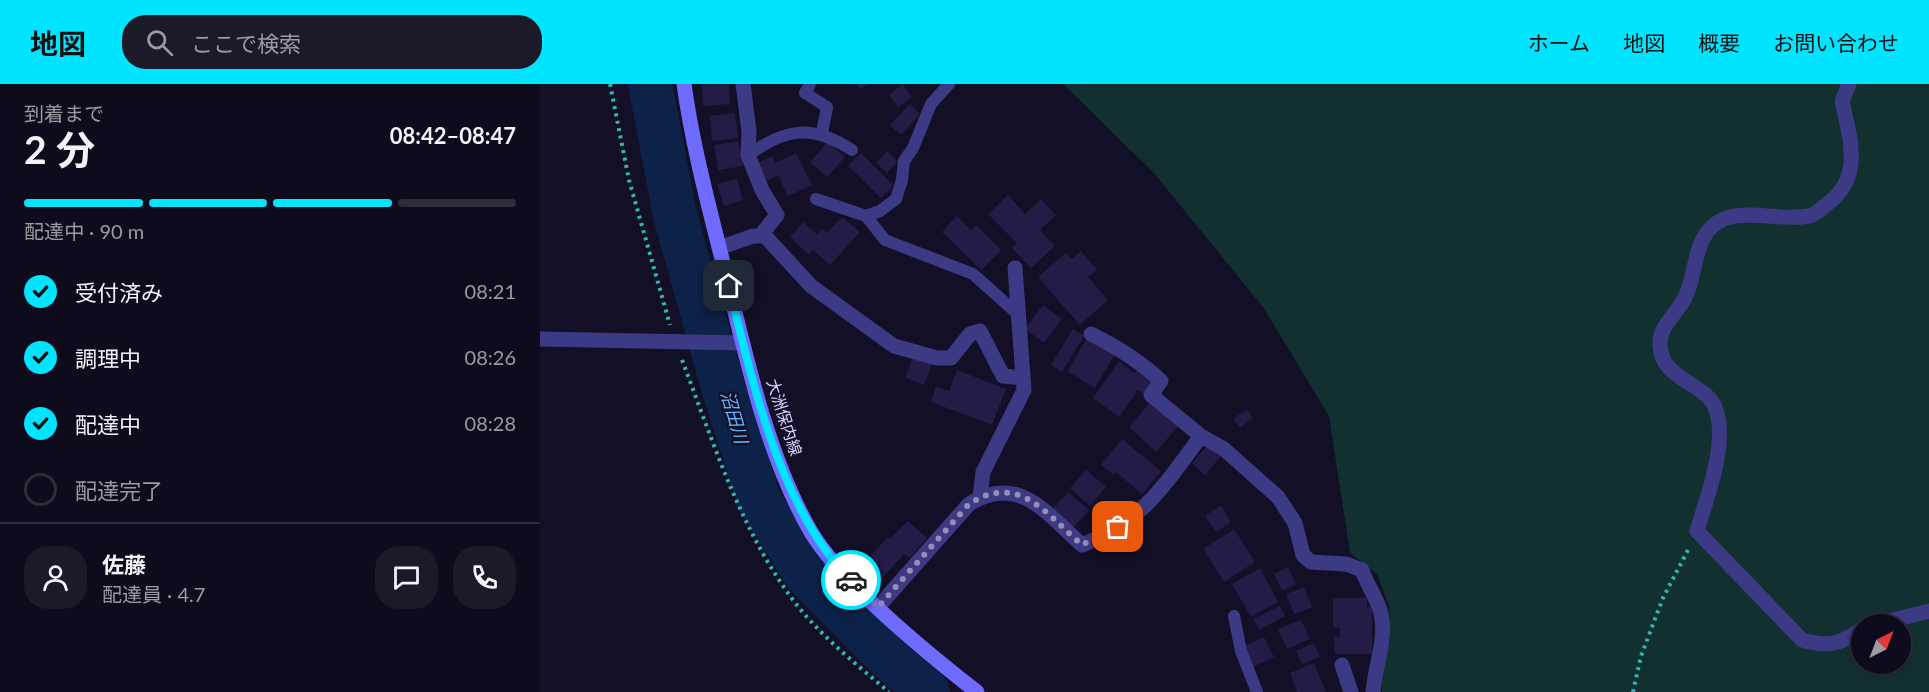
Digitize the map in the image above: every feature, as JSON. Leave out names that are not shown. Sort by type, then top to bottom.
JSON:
[{"type":"main road","name":"大洲保内線","points":[[684,84],[691,134],[719,248],[736,343],[789,486],[812,533],[838,567],[878,607],[977,692]]},
{"type":"street","points":[[743,84],[749,131],[748,156],[762,190],[777,215],[760,236]]},
{"type":"street","points":[[1850,84],[1842,101],[1849,127],[1850,178],[1840,195],[1811,216],[1778,218],[1731,215],[1713,223],[1701,242],[1687,292],[1667,322],[1660,343],[1664,363],[1714,405],[1720,426],[1715,473],[1697,531],[1802,640],[1825,646],[1851,637]]},
{"type":"street","points":[[719,248],[765,236],[811,285],[894,346],[937,358],[951,358],[970,334],[980,331],[1003,376],[1022,378]]},
{"type":"street","points":[[980,498],[983,472],[1012,410],[1022,397],[1020,316],[1015,268]]},
{"type":"street","points":[[1091,334],[1120,349],[1161,381],[1151,395],[1201,436],[1224,449],[1278,496],[1295,523],[1304,555],[1311,562],[1346,564],[1362,570],[1380,612],[1383,636],[1373,692]]},
{"type":"street","points":[[540,339],[736,343]]},
{"type":"street","points":[[878,607],[969,504],[988,493],[1009,492],[1034,501],[1082,545],[1102,537],[1134,518],[1155,497],[1201,436]]},
{"type":"street","points":[[1911,616],[1929,611]]},
{"type":"street","points":[[1342,665],[1351,692]]},
{"type":"lane","points":[[810,84],[805,93],[827,107],[822,134]]},
{"type":"lane","points":[[866,216],[880,211],[896,199],[903,180],[904,161],[913,148],[931,104],[949,84]]},
{"type":"lane","points":[[748,156],[771,139],[801,132],[822,134],[852,150]]},
{"type":"lane","points":[[816,199],[866,216],[885,240],[973,274],[1020,316]]},
{"type":"lane","points":[[1233,616],[1241,651],[1257,692]]},
{"type":"path","points":[[610,84],[629,180],[680,343],[748,527],[768,564],[797,605],[832,642],[889,692]]},
{"type":"path","points":[[1632,692],[1641,656],[1663,598],[1697,531]]},
{"type":"green space","points":[[1063,84],[1929,84],[1929,692],[1382,692],[1379,671],[1390,642],[1389,606],[1377,574],[1350,553],[1329,416],[1263,307],[1153,172]]},
{"type":"building","points":[[702,84],[729,84],[730,104],[703,106]]},
{"type":"building","points":[[856,84],[869,84],[859,89]]},
{"type":"building","points":[[903,84],[912,97],[898,107],[889,95]]},
{"type":"building","points":[[910,104],[920,114],[901,135],[890,125]]},
{"type":"building","points":[[735,113],[738,138],[712,141],[710,116]]},
{"type":"building","points":[[738,141],[743,166],[718,170],[714,145]]},
{"type":"building","points":[[828,142],[845,157],[827,177],[810,162]]},
{"type":"building","points":[[887,151],[898,161],[887,173],[876,163]]},
{"type":"building","points":[[796,153],[812,185],[788,196],[778,175],[767,181],[758,163],[772,156],[775,163]]},
{"type":"building","points":[[861,153],[893,185],[881,198],[848,166]]},
{"type":"building","points":[[737,179],[743,200],[724,206],[717,184]]},
{"type":"building","points":[[1008,195],[1025,214],[1041,199],[1056,215],[1040,230],[1055,246],[1031,268],[1012,248],[1017,243],[988,214]]},
{"type":"building","points":[[957,216],[971,230],[976,225],[1001,250],[981,270],[942,232]]},
{"type":"building","points":[[842,217],[860,232],[830,265],[813,250],[809,255],[790,237],[803,222],[817,234],[822,229],[827,233]]},
{"type":"building","points":[[1081,251],[1097,270],[1088,277],[1108,300],[1080,325],[1038,277],[1066,253],[1072,259]]},
{"type":"building","points":[[1043,305],[1062,319],[1044,343],[1025,329]]},
{"type":"building","points":[[1073,329],[1084,336],[1062,372],[1051,365]]},
{"type":"building","points":[[1088,337],[1115,354],[1095,388],[1067,371]]},
{"type":"building","points":[[913,356],[932,364],[924,385],[905,378]]},
{"type":"building","points":[[1119,361],[1135,373],[1138,369],[1153,381],[1144,394],[1138,390],[1119,417],[1093,398]]},
{"type":"building","points":[[957,370],[1006,389],[992,425],[931,402],[936,386],[949,391]]},
{"type":"building","points":[[1152,400],[1180,424],[1156,452],[1129,427]]},
{"type":"building","points":[[1247,409],[1253,418],[1240,428],[1233,419]]},
{"type":"building","points":[[1122,439],[1161,471],[1142,494],[1116,472],[1114,475],[1101,465]]},
{"type":"building","points":[[1208,445],[1221,456],[1205,475],[1192,463]]},
{"type":"building","points":[[1086,470],[1106,487],[1090,506],[1070,488]]},
{"type":"building","points":[[1068,492],[1089,510],[1073,528],[1051,510]]},
{"type":"building","points":[[1221,505],[1231,522],[1216,532],[1205,516]]},
{"type":"building","points":[[908,521],[927,538],[909,558],[904,554],[879,581],[862,565],[888,537],[890,539]]},
{"type":"building","points":[[1234,529],[1255,562],[1224,582],[1203,549]]},
{"type":"building","points":[[1288,567],[1296,584],[1282,591],[1274,574]]},
{"type":"building","points":[[1260,568],[1278,602],[1251,617],[1232,584]]},
{"type":"building","points":[[1304,587],[1312,607],[1294,614],[1286,594]]},
{"type":"building","points":[[1333,598],[1367,598],[1367,607],[1372,607],[1372,654],[1335,654],[1334,636],[1340,637],[1340,628],[1333,627]]},
{"type":"building","points":[[1280,606],[1285,616],[1259,630],[1253,619]]},
{"type":"building","points":[[1301,620],[1310,639],[1287,649],[1278,629]]},
{"type":"building","points":[[1264,637],[1274,657],[1253,667],[1243,647]]},
{"type":"building","points":[[1314,643],[1320,657],[1302,664],[1296,651]]},
{"type":"building","points":[[1314,663],[1326,692],[1297,692],[1290,673]]},
{"type":"waterway","name":"沼田川","points":[[650,84],[675,215],[723,387],[759,500],[806,575],[888,658],[928,692]]},
{"type":"way so far","points":[[851,580],[878,607],[969,504],[988,493],[1009,492],[1034,501],[1082,545],[1118,527]]},
{"type":"route","points":[[729,286],[767,425],[789,486],[812,533],[851,580]]}]
